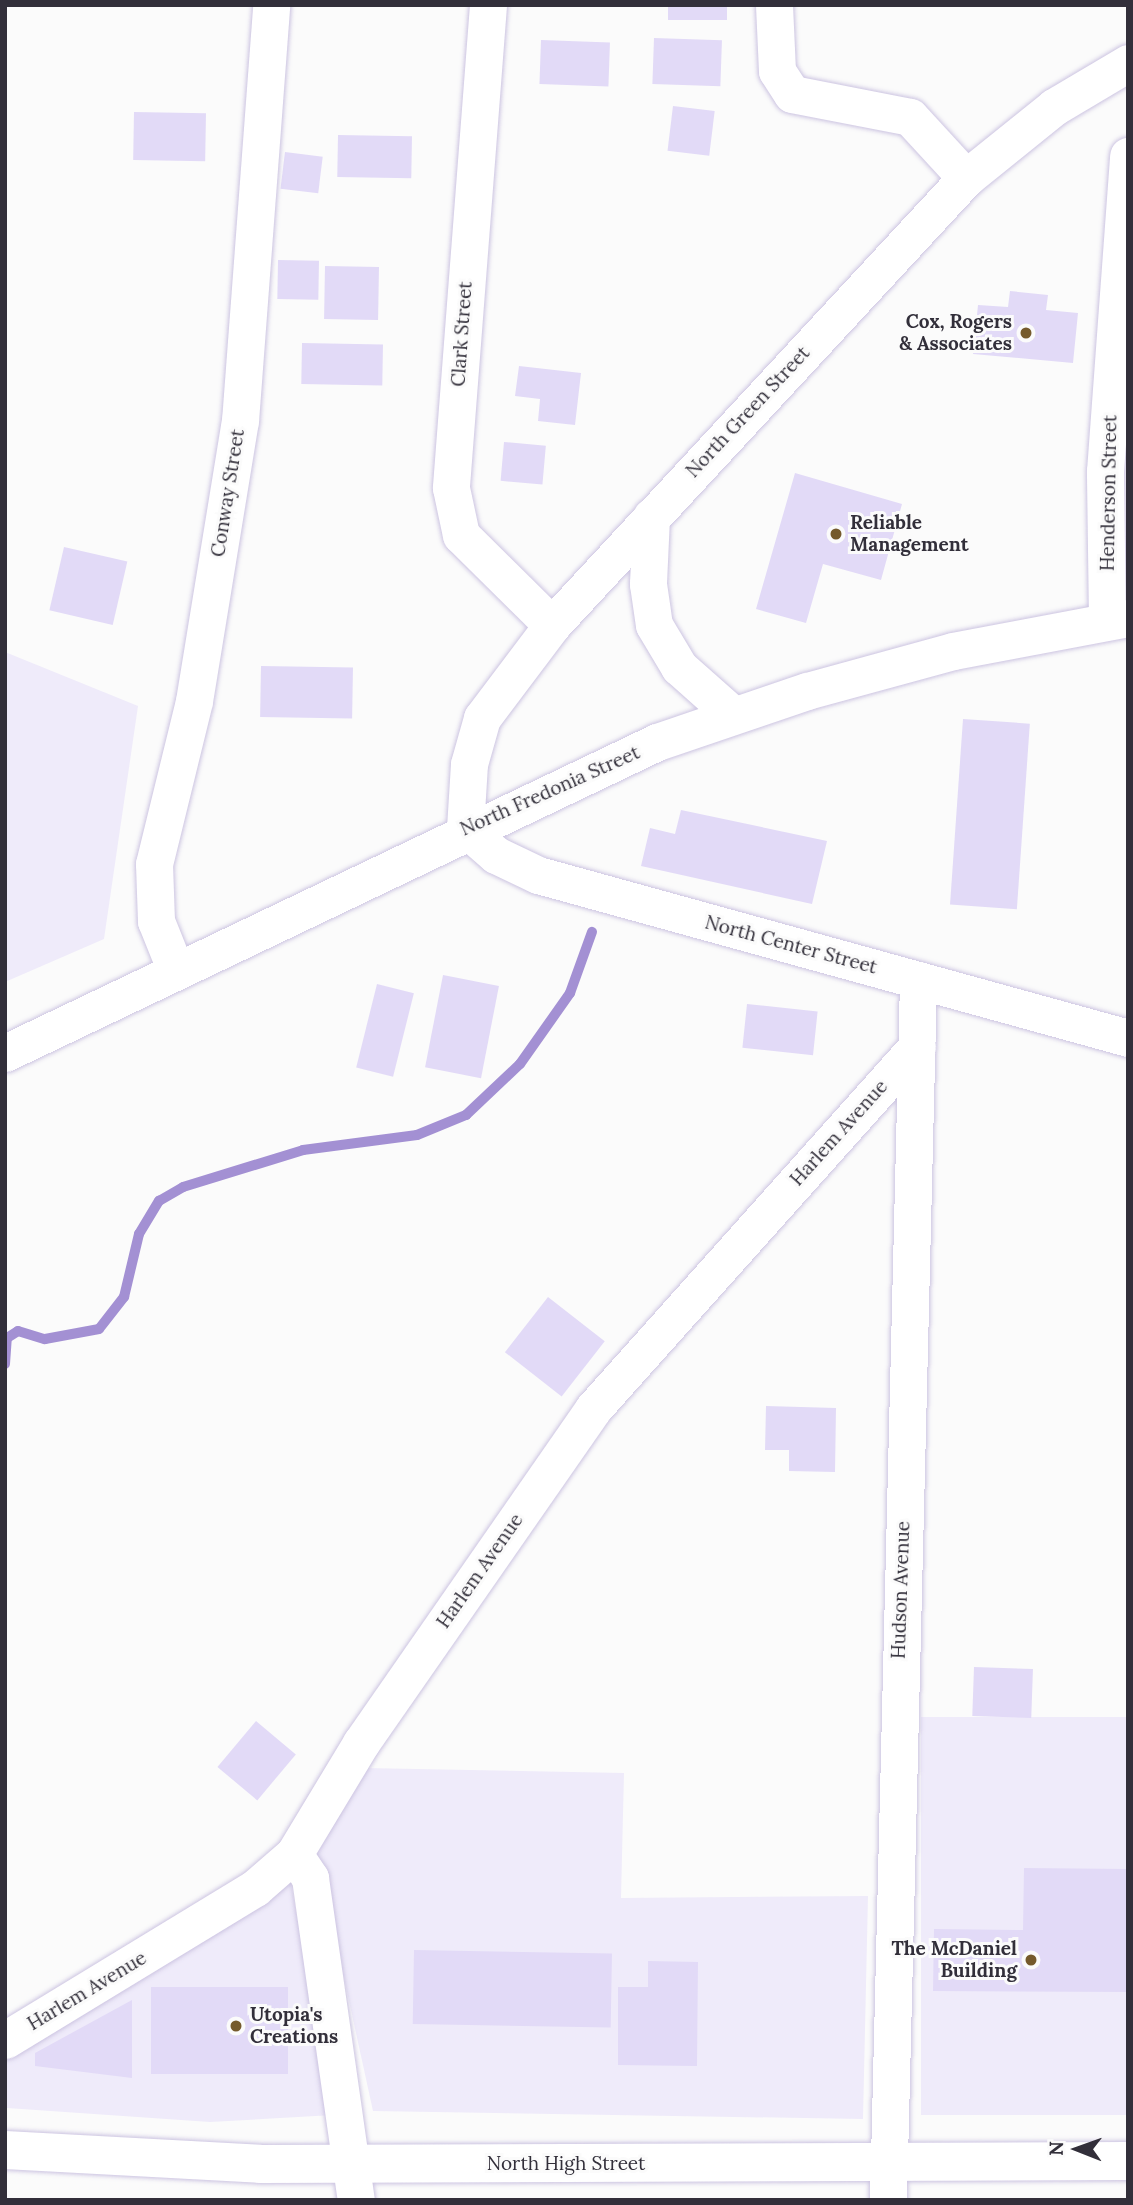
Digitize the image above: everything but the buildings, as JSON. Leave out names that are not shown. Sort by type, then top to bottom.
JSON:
[{"type":"main road","points":[[5,2150],[138,2162]]},
{"type":"main road","name":"North High Street","points":[[138,2162],[355,2182],[887,2181],[1128,2161]]},
{"type":"street","name":"Conway Street","points":[[176,971],[156,920],[154,864],[194,701],[242,414],[271,5]]},
{"type":"street","name":"Clark Street","points":[[488,5],[452,497],[461,535],[552,625]]},
{"type":"street","points":[[774,5],[777,71],[792,94],[910,117],[966,178]]},
{"type":"street","name":"North Green Street","points":[[465,828],[469,764],[482,718],[552,625],[966,178],[1054,107],[1128,64]]},
{"type":"street","name":"Henderson Street","points":[[1117,619],[1105,471],[1128,156]]},
{"type":"street","points":[[651,517],[648,584],[654,625],[679,667],[732,714]]},
{"type":"street","name":"North Fredonia Street","points":[[5,1053],[465,828],[732,714],[953,651],[1117,619]]},
{"type":"street","name":"North Center Street","points":[[465,828],[496,855],[538,875],[1128,1038]]},
{"type":"street","name":"Hudson Avenue","points":[[887,2181],[918,981]]},
{"type":"street","name":"Harlem Avenue","points":[[5,2040],[254,1888],[294,1854],[361,1743],[593,1409],[917,1047]]},
{"type":"street","points":[[294,1854],[310,1878],[355,2182]]},
{"type":"street","name":"North High Street","points":[[5,2165],[138,2162]]},
{"type":"shaded area","points":[[5,652],[138,706],[104,939],[5,982]]},
{"type":"shaded area","points":[[921,1717],[1128,1717],[1128,2115],[921,2115]]},
{"type":"shaded area","points":[[364,1768],[624,1773],[621,1898],[868,1896],[863,2119],[373,2111],[317,1854]]},
{"type":"shaded area","points":[[290,1879],[333,2115],[210,2122],[7,2108],[5,2062]]},
{"type":"shaded area","points":[[1128,2198],[1128,2200],[853,2200]]},
{"type":"waterway","points":[[5,1364],[7,1338],[18,1331],[45,1339],[99,1329],[124,1297],[139,1234],[159,1201],[183,1187],[303,1150],[417,1135],[466,1115],[520,1064],[570,993],[592,932]]},
{"type":"place","name":"Cox, Rogers & Associates","points":[[1026,333]]},
{"type":"place","name":"Reliable Management","points":[[836,534]]},
{"type":"place","name":"The McDaniel Building","points":[[1031,1960]]},
{"type":"place","name":"Utopia's Creations","points":[[236,2026]]}]
